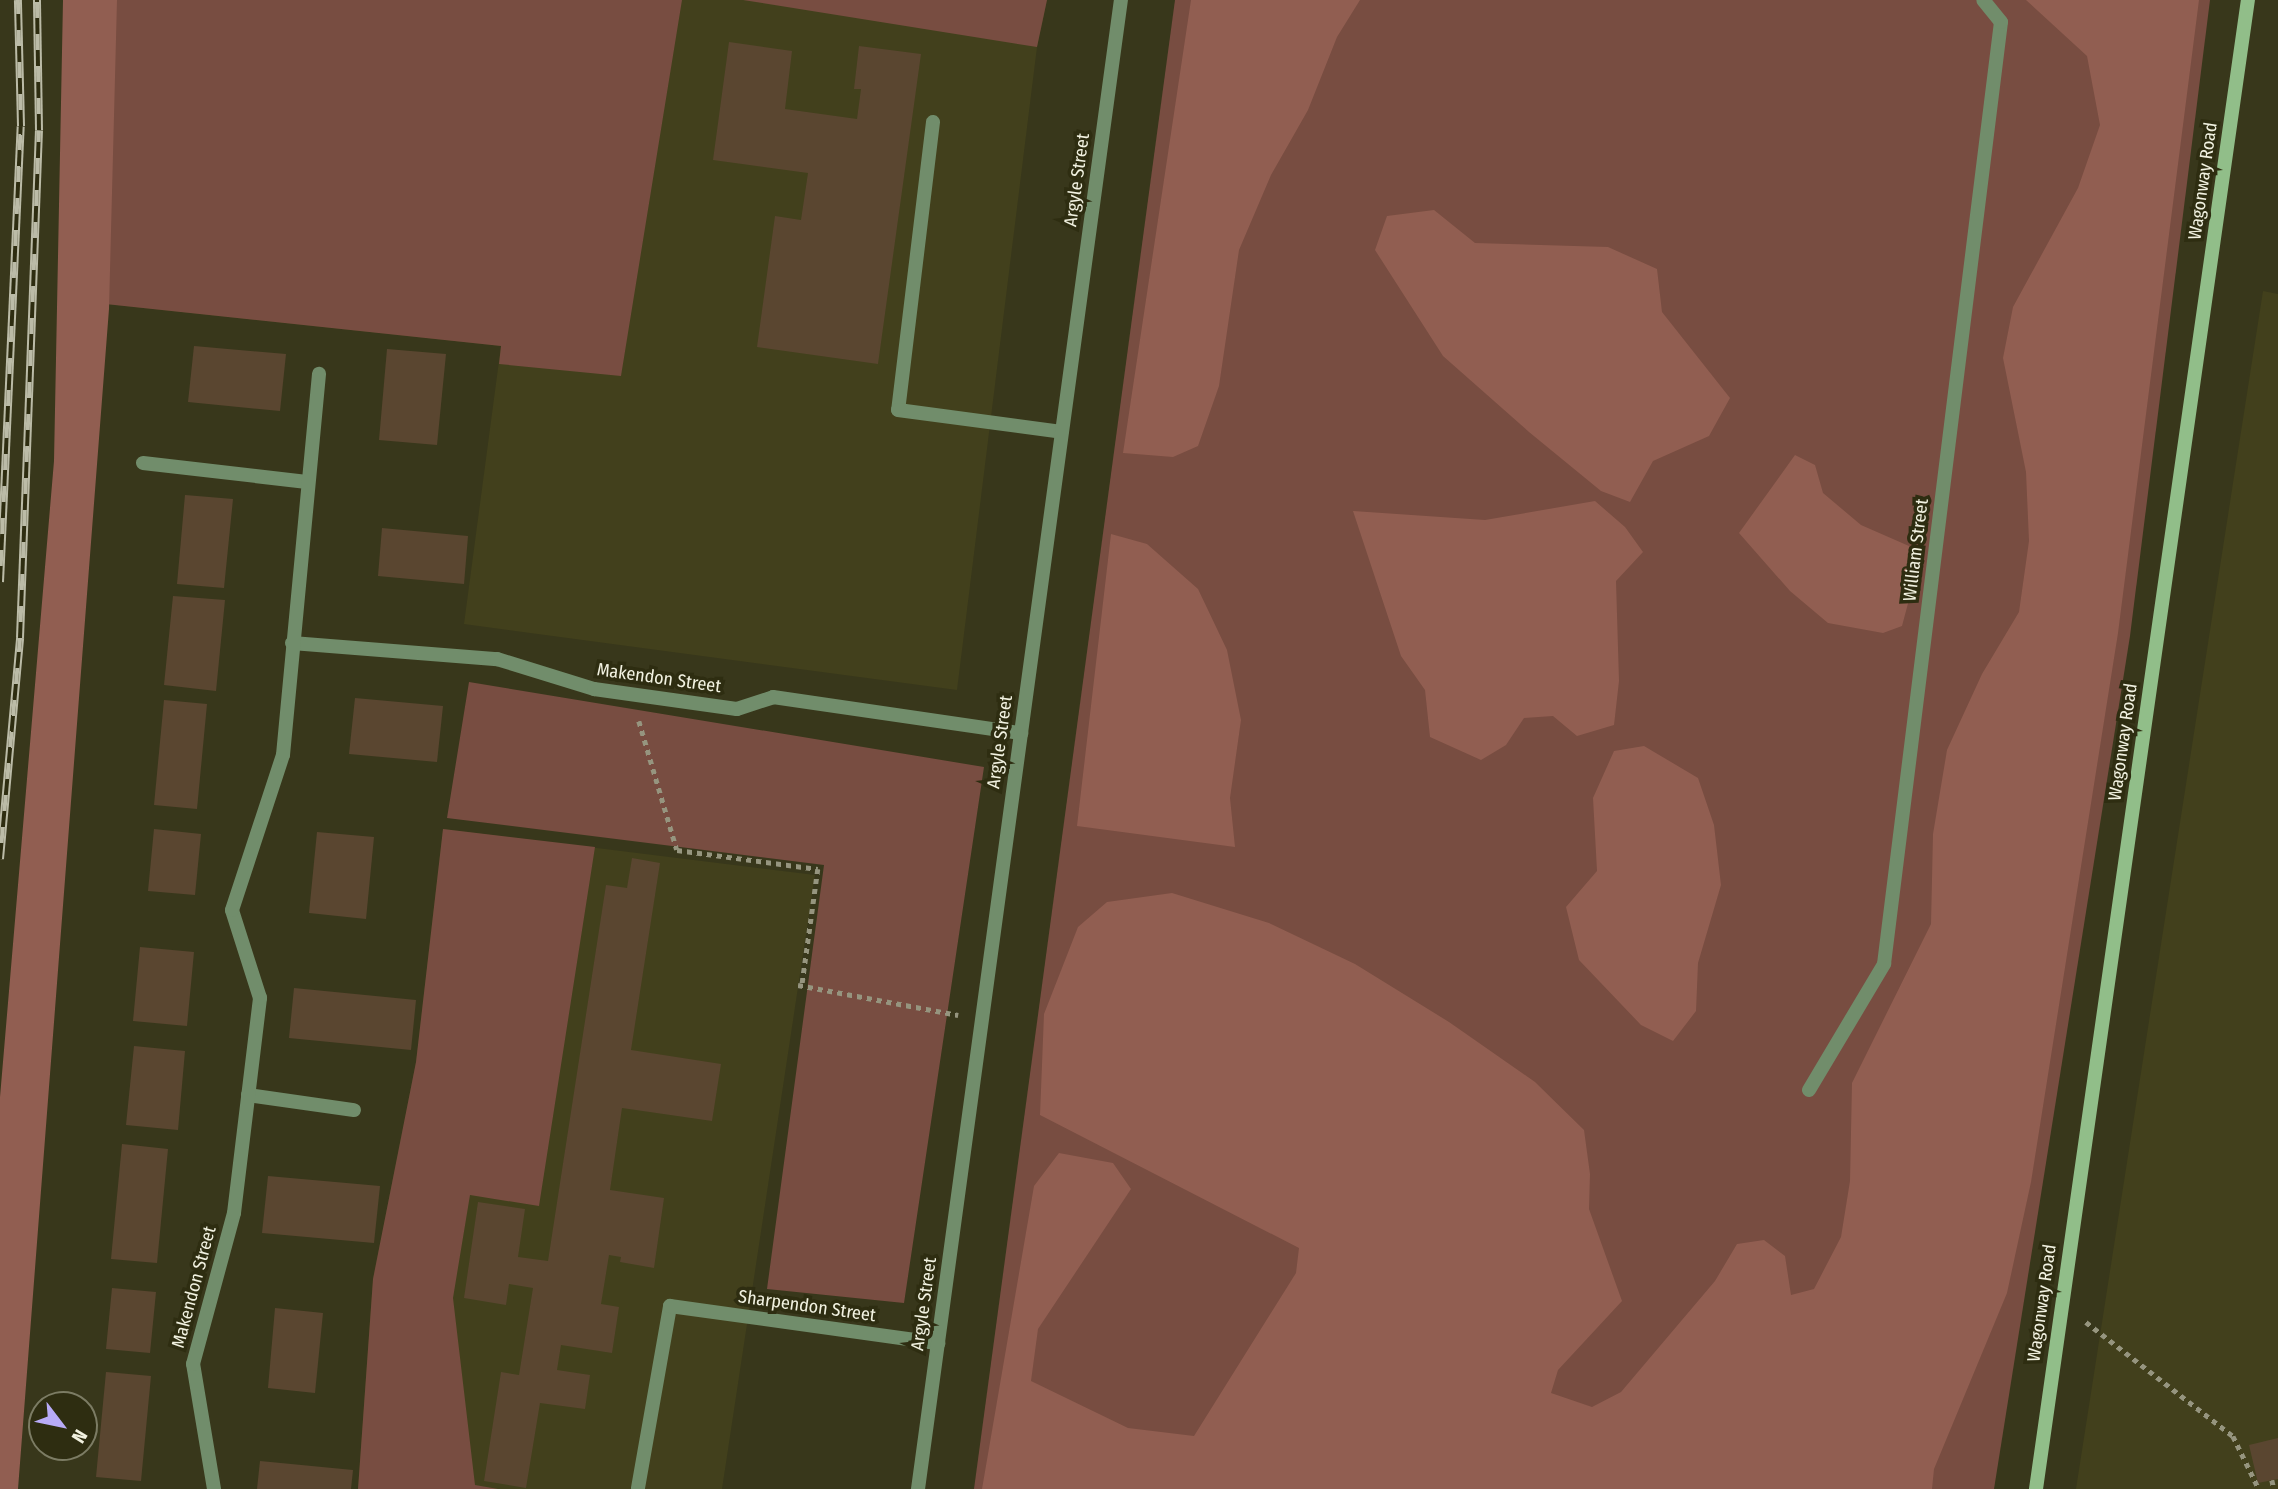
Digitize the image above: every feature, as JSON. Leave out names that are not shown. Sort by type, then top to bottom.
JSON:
[{"type":"main road","name":"Wagonway Road","points":[[2036,1489],[2248,0]]},
{"type":"street","name":"Argyle Street","points":[[918,1489],[1121,0]]},
{"type":"street","name":"William Street","points":[[1808,1090],[1884,964],[2001,22],[1983,0]]},
{"type":"street","points":[[933,122],[898,410],[1062,432]]},
{"type":"street","name":"Makendon Street","points":[[214,1489],[193,1364],[234,1213],[260,998],[232,911],[283,755],[318,374]]},
{"type":"street","points":[[143,463],[306,482]]},
{"type":"street","name":"Makendon Street","points":[[292,643],[497,659],[594,690],[737,709],[773,697],[1021,733]]},
{"type":"street","points":[[248,1096],[354,1110]]},
{"type":"street","name":"Sharpendon Street","points":[[638,1488],[670,1306],[938,1343]]},
{"type":"path","points":[[632,695],[677,850],[818,869],[800,985],[982,1020]]},
{"type":"path","points":[[2062,1307],[2092,1326],[2233,1436],[2259,1489]]},
{"type":"path","points":[[2272,1480],[2274,1489]]},
{"type":"shaded area","points":[[63,0],[117,0],[109,309],[18,1489],[0,1489],[0,1097],[54,461]]},
{"type":"shaded area","points":[[108,0],[1047,0],[1037,47],[957,690],[464,624],[501,346],[96,303]]},
{"type":"shaded area","points":[[108,0],[682,0],[621,376],[499,364],[501,346],[96,303]]},
{"type":"shaded area","points":[[743,0],[1047,0],[1037,47]]},
{"type":"shaded area","points":[[1175,0],[2210,0],[2130,636],[1994,1489],[974,1489]]},
{"type":"shaded area","points":[[1191,0],[1360,0],[1337,37],[1308,110],[1271,175],[1239,250],[1219,386],[1198,446],[1173,457],[1123,453]]},
{"type":"shaded area","points":[[2026,0],[2199,0],[2118,633],[2031,1182],[2007,1293],[1934,1469],[1932,1489],[982,1489],[1034,1186],[1059,1153],[1113,1163],[1131,1189],[1038,1329],[1031,1381],[1128,1428],[1194,1436],[1296,1273],[1299,1248],[1040,1115],[1044,1014],[1078,927],[1107,902],[1172,893],[1269,923],[1355,964],[1449,1022],[1535,1082],[1584,1130],[1590,1174],[1589,1209],[1622,1301],[1558,1370],[1551,1393],[1592,1407],[1621,1392],[1715,1281],[1737,1244],[1764,1240],[1785,1256],[1791,1295],[1814,1289],[1841,1237],[1850,1181],[1852,1083],[1931,924],[1933,834],[1947,750],[1982,674],[2019,612],[2029,541],[2026,472],[2003,358],[2013,307],[2078,188],[2100,125],[2087,56]]},
{"type":"shaded area","points":[[1434,210],[1475,243],[1608,247],[1657,269],[1662,312],[1730,398],[1709,436],[1653,461],[1630,502],[1601,491],[1529,432],[1443,356],[1375,250],[1387,216]]},
{"type":"shaded area","points":[[2263,291],[2278,294],[2278,1489],[2076,1489]]},
{"type":"shaded area","points":[[1795,455],[1815,465],[1823,493],[1861,525],[1909,546],[1914,581],[1902,626],[1883,633],[1828,623],[1790,591],[1739,533]]},
{"type":"shaded area","points":[[1595,501],[1625,527],[1643,552],[1616,581],[1619,681],[1614,725],[1577,736],[1553,716],[1524,718],[1506,745],[1481,760],[1430,737],[1425,690],[1401,656],[1353,511],[1485,520]]},
{"type":"shaded area","points":[[1111,534],[1147,544],[1198,589],[1227,650],[1241,720],[1230,798],[1235,847],[1077,826]]},
{"type":"shaded area","points":[[469,682],[984,767],[904,1303],[767,1289],[824,865],[447,818]]},
{"type":"shaded area","points":[[1644,746],[1698,778],[1714,825],[1721,885],[1698,963],[1696,1011],[1673,1041],[1641,1025],[1579,960],[1566,907],[1597,871],[1593,798],[1614,751]]},
{"type":"shaded area","points":[[443,829],[815,875],[722,1489],[358,1489],[373,1279],[416,1062]]},
{"type":"shaded area","points":[[443,829],[595,847],[539,1206],[470,1195],[453,1298],[475,1485],[498,1489],[358,1489],[373,1279],[416,1062]]},
{"type":"building","points":[[729,42],[792,51],[785,109],[857,119],[861,89],[854,89],[859,46],[921,54],[878,364],[757,347],[775,216],[801,220],[808,173],[713,160]]},
{"type":"building","points":[[194,346],[286,354],[280,411],[188,402]]},
{"type":"building","points":[[387,349],[446,354],[437,445],[379,440]]},
{"type":"building","points":[[185,495],[233,499],[224,588],[177,584]]},
{"type":"building","points":[[382,528],[468,536],[464,584],[378,576]]},
{"type":"building","points":[[173,596],[225,600],[216,691],[164,685]]},
{"type":"building","points":[[355,698],[443,706],[437,762],[349,754]]},
{"type":"building","points":[[164,700],[207,704],[197,809],[154,805]]},
{"type":"building","points":[[154,829],[201,834],[195,895],[148,891]]},
{"type":"building","points":[[317,832],[374,837],[366,919],[309,913]]},
{"type":"building","points":[[632,858],[660,863],[631,1050],[721,1064],[712,1121],[622,1108],[610,1190],[664,1198],[654,1268],[620,1262],[621,1257],[609,1255],[601,1304],[619,1307],[612,1353],[561,1345],[557,1370],[590,1375],[585,1409],[540,1403],[526,1488],[484,1481],[501,1372],[519,1375],[533,1288],[509,1284],[506,1305],[464,1298],[478,1202],[525,1209],[518,1257],[548,1261],[606,885],[627,888]]},
{"type":"building","points":[[140,947],[194,952],[187,1026],[133,1021]]},
{"type":"building","points":[[294,988],[416,1000],[411,1050],[289,1038]]},
{"type":"building","points":[[134,1046],[185,1051],[178,1130],[126,1125]]},
{"type":"building","points":[[122,1144],[168,1149],[157,1263],[111,1259]]},
{"type":"building","points":[[268,1176],[380,1186],[374,1243],[262,1233]]},
{"type":"building","points":[[112,1288],[156,1292],[150,1353],[106,1349]]},
{"type":"building","points":[[275,1308],[323,1313],[315,1393],[268,1388]]},
{"type":"building","points":[[106,1372],[151,1376],[141,1481],[96,1477]]},
{"type":"building","points":[[2278,1438],[2278,1479],[2258,1483],[2249,1445]]},
{"type":"building","points":[[260,1461],[353,1470],[351,1489],[257,1489]]},
{"type":"railway","points":[[0,582],[21,126],[18,0]]},
{"type":"railway","points":[[0,859],[20,638],[39,130],[37,0]]}]
